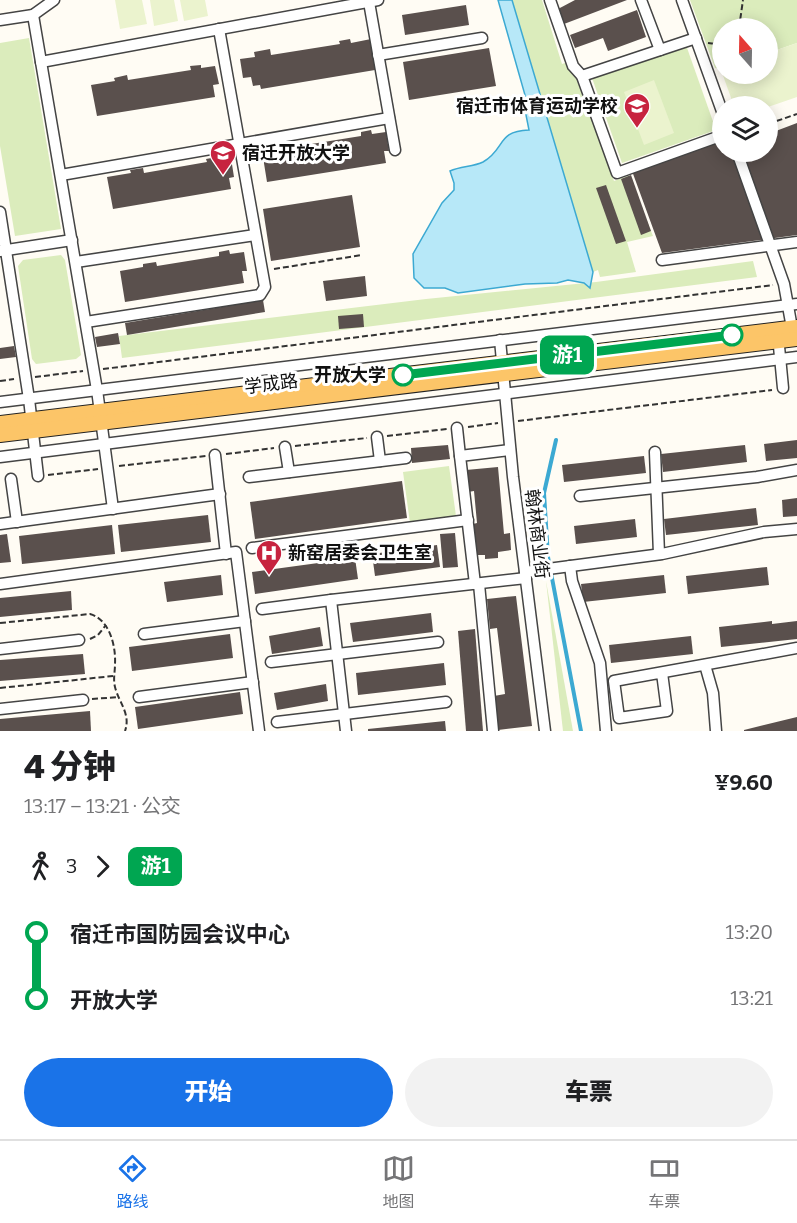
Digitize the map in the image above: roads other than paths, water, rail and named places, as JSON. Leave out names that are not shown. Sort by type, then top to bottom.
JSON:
[{"type":"main road","name":"学成路","points":[[0,435],[33,425],[788,333]]},
{"type":"main road","name":"学成路","points":[[0,423],[33,425]]},
{"type":"street","points":[[0,20],[33,15],[54,0]]},
{"type":"street","points":[[551,0],[573,66],[582,76],[617,173],[712,139]]},
{"type":"street","points":[[682,0],[717,96]]},
{"type":"street","points":[[41,62],[373,1],[378,55],[395,150]]},
{"type":"street","points":[[646,1],[660,50]]},
{"type":"street","points":[[33,15],[98,390],[113,509]]},
{"type":"street","points":[[86,322],[260,296],[265,287],[219,29]]},
{"type":"street","points":[[378,55],[482,38]]},
{"type":"street","points":[[582,76],[696,38]]},
{"type":"street","points":[[61,175],[389,118]]},
{"type":"street","points":[[740,162],[793,304],[788,333],[780,359],[783,388]]},
{"type":"street","points":[[0,212],[3,251],[26,378],[38,476]]},
{"type":"street","points":[[76,262],[255,235]]},
{"type":"street","points":[[3,251],[72,240]]},
{"type":"street","points":[[662,260],[797,242]]},
{"type":"street","points":[[0,402],[793,304]]},
{"type":"street","name":"翰林商业街","points":[[500,340],[510,450],[545,731]]},
{"type":"street","points":[[0,457],[797,357]]},
{"type":"street","points":[[457,428],[493,731]]},
{"type":"street","points":[[377,437],[380,461]]},
{"type":"street","points":[[285,447],[289,472]]},
{"type":"street","points":[[460,456],[510,450]]},
{"type":"street","points":[[655,452],[659,554]]},
{"type":"street","points":[[215,455],[226,554]]},
{"type":"street","points":[[249,477],[406,458]]},
{"type":"street","points":[[580,496],[757,477],[797,470]]},
{"type":"street","points":[[11,479],[17,522]]},
{"type":"street","points":[[0,524],[219,494]]},
{"type":"street","points":[[252,548],[468,520]]},
{"type":"street","points":[[262,609],[477,584],[545,569],[659,554],[765,532],[797,529]]},
{"type":"street","points":[[0,584],[236,552],[259,731]]},
{"type":"street","points":[[565,567],[608,682],[618,718],[667,711],[662,673]]},
{"type":"street","points":[[331,600],[346,731]]},
{"type":"street","points":[[144,634],[245,621]]},
{"type":"street","points":[[0,649],[79,640]]},
{"type":"street","points":[[271,662],[438,642]]},
{"type":"street","points":[[608,682],[797,648]]},
{"type":"street","points":[[705,665],[713,693],[716,731]]},
{"type":"street","points":[[139,697],[253,682]]},
{"type":"street","points":[[606,731],[608,682]]},
{"type":"street","points":[[0,709],[83,700]]},
{"type":"street","points":[[277,722],[446,702]]},
{"type":"water","points":[[498,0],[512,0],[593,272],[590,288],[584,283],[568,280],[458,293],[445,288],[424,288],[414,278],[413,254],[442,203],[454,190],[450,171],[483,162],[495,152],[506,137],[518,131],[529,130],[524,105],[525,95]]},
{"type":"waterway","points":[[556,440],[544,493],[548,557],[581,731]]},
{"type":"place","name":"宿迁市体育运动学校","points":[[637,129]]},
{"type":"place","name":"宿迁开放大学","points":[[223,176]]},
{"type":"place","name":"开放大学","points":[[403,375]]},
{"type":"place","name":"新窑居委会卫生室","points":[[269,576]]}]
